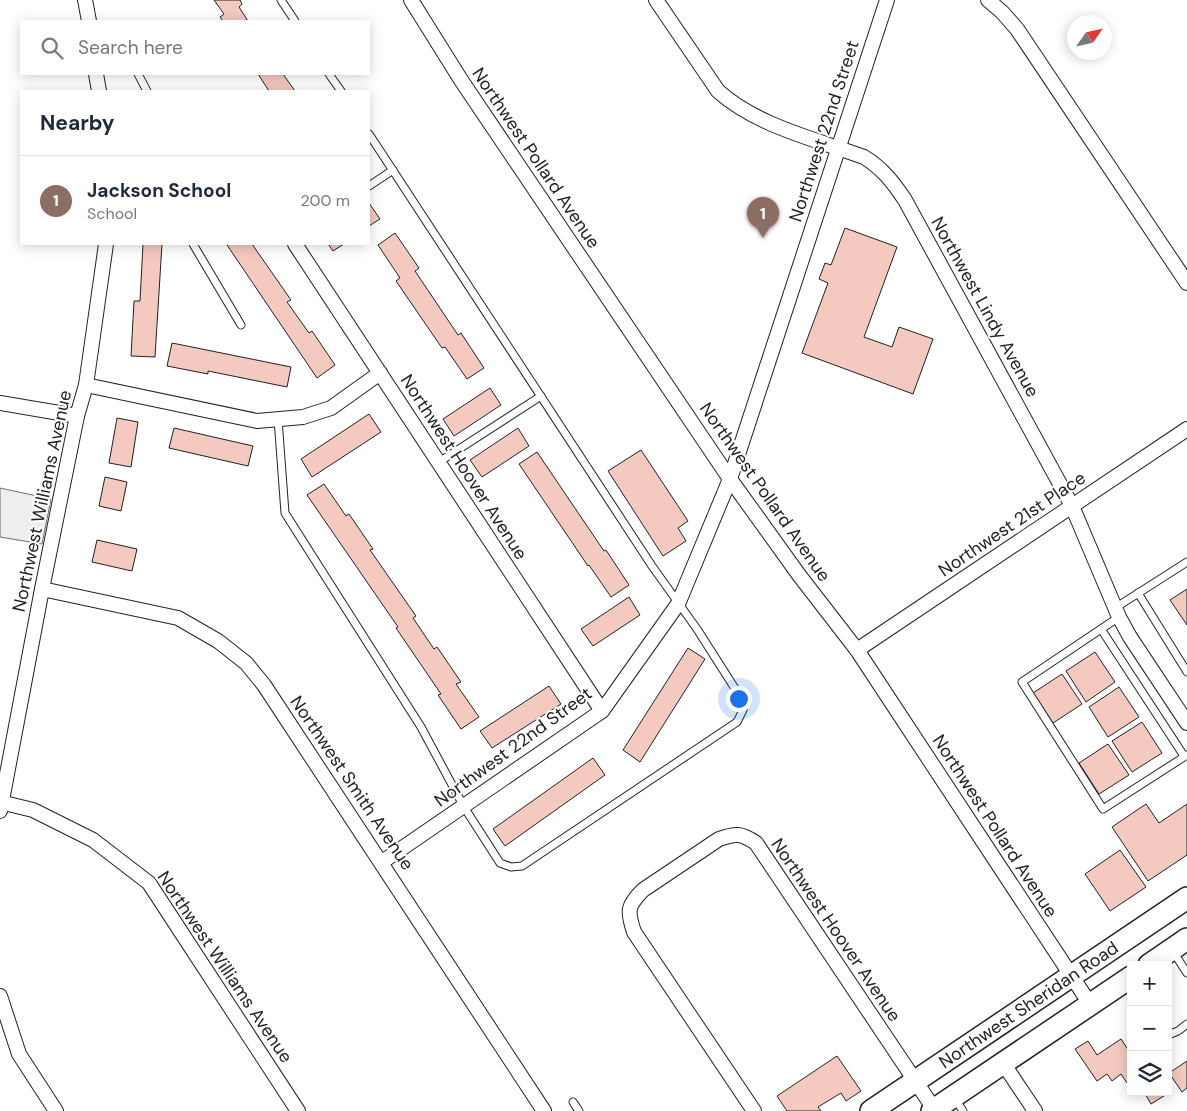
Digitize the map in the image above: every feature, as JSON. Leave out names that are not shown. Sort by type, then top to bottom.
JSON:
[{"type":"main road","name":"Northwest Sheridan Road","points":[[871,1111],[1187,898]]},
{"type":"main road","points":[[1155,961],[1179,944]]},
{"type":"main road","name":"Northwest Sheridan Road","points":[[933,1110],[958,1104],[1003,1063],[1090,1004],[1127,983]]},
{"type":"street","points":[[86,0],[89,20]]},
{"type":"street","name":"Northwest Pollard Avenue","points":[[411,0],[461,80],[730,479],[799,575],[857,650],[1090,1004]]},
{"type":"street","name":"Northwest Lindy Avenue","points":[[656,0],[718,91],[730,102],[761,120],[864,157],[879,166],[894,182],[1072,506],[1117,612],[1134,643],[1187,724]]},
{"type":"street","name":"Northwest 22nd Street","points":[[382,862],[602,711],[678,604],[730,479],[887,0]]},
{"type":"street","points":[[988,0],[1017,29],[1187,282]]},
{"type":"street","points":[[96,75],[99,90]]},
{"type":"street","name":"Northwest Williams Avenue","points":[[106,245],[86,385],[77,416],[1,805],[33,810],[94,840],[149,883],[298,1111]]},
{"type":"street","name":"Northwest Hoover Avenue","points":[[296,245],[602,711]]},
{"type":"street","points":[[86,385],[256,421],[303,417],[331,408],[380,373]]},
{"type":"street","points":[[0,403],[77,416]]},
{"type":"street","name":"Northwest 21st Place","points":[[857,650],[1187,429]]},
{"type":"street","name":"Northwest Smith Avenue","points":[[42,589],[178,618],[218,641],[246,663],[264,685],[382,862],[544,1111]]},
{"type":"street","name":"Northwest Hoover Avenue","points":[[754,1111],[634,932],[628,913],[632,901],[643,890],[679,864],[719,839],[733,834],[746,836],[756,844],[933,1110]]},
{"type":"street","points":[[0,996],[19,1054],[56,1111]]},
{"type":"street","points":[[1003,1063],[1031,1108]]},
{"type":"lane","points":[[281,0],[294,20]]},
{"type":"lane","points":[[139,75],[146,90]]},
{"type":"lane","points":[[331,75],[340,90]]},
{"type":"lane","points":[[278,419],[285,513],[420,727],[464,807],[500,863],[511,867],[522,866],[738,722],[743,710],[741,698],[370,136]]},
{"type":"lane","points":[[370,185],[393,170]]},
{"type":"lane","points":[[194,245],[241,325]]},
{"type":"lane","points":[[439,462],[541,396]]},
{"type":"lane","points":[[1101,629],[1186,755],[1104,809],[1022,682],[1101,629],[1138,593],[1187,562]]},
{"type":"lane","points":[[1138,593],[1187,672]]},
{"type":"lane","points":[[1179,944],[1187,973]]},
{"type":"lane","points":[[1172,1033],[1187,1024]]},
{"type":"lane","points":[[573,1102],[579,1111]]},
{"type":"shaded area","points":[[0,488],[51,499],[42,544],[0,537]]},
{"type":"building","points":[[214,0],[240,0],[242,4],[239,7],[247,20],[222,20],[220,17],[224,14]]},
{"type":"building","points":[[259,75],[284,75],[294,90],[268,90]]},
{"type":"building","points":[[370,204],[380,219],[370,225]]},
{"type":"building","points":[[845,228],[897,247],[864,337],[892,347],[899,327],[933,339],[913,394],[802,353],[828,283],[819,279],[825,263],[831,265]]},
{"type":"building","points":[[395,233],[419,268],[415,271],[458,335],[461,333],[484,368],[467,379],[445,347],[442,348],[396,281],[400,278],[378,245]]},
{"type":"building","points":[[143,245],[162,245],[155,357],[131,356],[134,301],[140,301]]},
{"type":"building","points":[[227,245],[253,245],[291,300],[287,302],[309,333],[312,331],[335,365],[317,378]]},
{"type":"building","points":[[329,245],[342,245],[333,251]]},
{"type":"building","points":[[172,343],[291,367],[287,387],[208,371],[208,374],[167,366]]},
{"type":"building","points":[[490,388],[501,405],[454,436],[443,419]]},
{"type":"building","points":[[369,414],[381,432],[312,477],[301,459]]},
{"type":"building","points":[[117,418],[138,422],[131,467],[109,463]]},
{"type":"building","points":[[174,428],[253,446],[248,466],[169,448]]},
{"type":"building","points":[[518,428],[529,446],[482,477],[470,460]]},
{"type":"building","points":[[641,450],[688,521],[678,528],[686,541],[663,556],[608,471]]},
{"type":"building","points":[[537,452],[629,585],[611,597],[519,464]]},
{"type":"building","points":[[105,477],[127,482],[121,511],[99,506]]},
{"type":"building","points":[[324,484],[346,516],[349,514],[373,549],[370,550],[416,616],[413,618],[434,649],[437,647],[461,682],[456,684],[479,717],[461,729],[438,695],[441,694],[396,628],[398,627],[307,495]]},
{"type":"building","points":[[97,540],[137,549],[132,571],[92,562]]},
{"type":"building","points":[[1187,589],[1187,625],[1170,600]]},
{"type":"building","points":[[629,597],[640,615],[593,646],[581,629]]},
{"type":"building","points":[[688,648],[705,659],[640,762],[623,750]]},
{"type":"building","points":[[1095,652],[1115,682],[1086,702],[1066,671]]},
{"type":"building","points":[[1062,674],[1082,704],[1053,723],[1033,693]]},
{"type":"building","points":[[549,686],[561,704],[492,748],[480,731]]},
{"type":"building","points":[[1119,687],[1139,717],[1108,737],[1089,707]]},
{"type":"building","points":[[1142,722],[1162,753],[1132,772],[1112,741]]},
{"type":"building","points":[[1108,744],[1129,775],[1099,794],[1079,763]]},
{"type":"building","points":[[593,758],[605,775],[505,846],[493,829]]},
{"type":"building","points":[[1146,804],[1159,823],[1187,804],[1187,855],[1148,881],[1112,827]]},
{"type":"building","points":[[1120,850],[1146,887],[1110,911],[1085,874]]},
{"type":"building","points":[[1121,1039],[1127,1048],[1127,1083],[1121,1074],[1112,1081],[1107,1074],[1097,1081],[1075,1049],[1088,1041],[1097,1055]]},
{"type":"building","points":[[837,1056],[861,1091],[846,1101],[841,1093],[818,1107],[821,1111],[787,1111],[777,1096]]},
{"type":"building","points":[[1187,1061],[1187,1088],[1182,1092],[1172,1077],[1172,1071]]},
{"type":"building","points":[[1146,1096],[1164,1096],[1151,1104]]},
{"type":"place","name":"Jackson School","points":[[763,238]]}]
